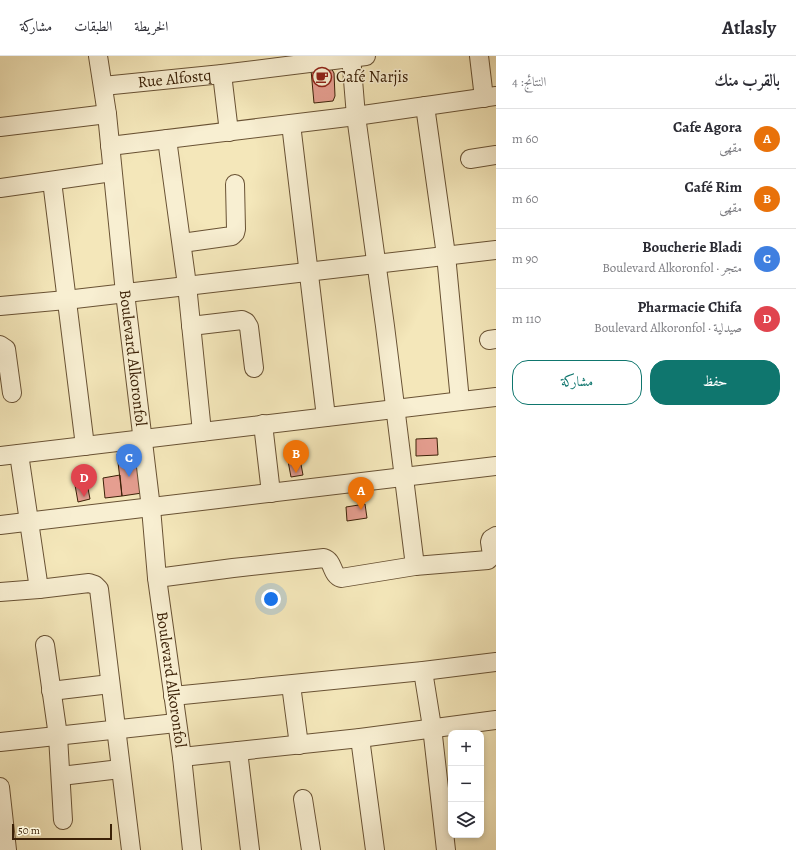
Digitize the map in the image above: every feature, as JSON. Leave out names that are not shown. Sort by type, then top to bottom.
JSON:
[{"type":"street","name":"Boulevard Alkoronfol","points":[[98,56],[107,114],[125,293],[151,508],[157,578],[176,723],[182,757],[192,850]]},
{"type":"street","points":[[110,146],[356,116],[490,97],[479,56]]},
{"type":"street","name":"Rue Alfostq","points":[[103,86],[222,74],[356,57]]},
{"type":"street","points":[[356,57],[356,116],[416,566]]},
{"type":"street","points":[[222,74],[229,132]]},
{"type":"street","points":[[425,106],[446,256],[460,401]]},
{"type":"street","points":[[0,127],[107,114]]},
{"type":"street","points":[[291,124],[326,417]]},
{"type":"street","points":[[167,139],[182,243],[202,432]]},
{"type":"street","points":[[470,159],[496,158]]},
{"type":"street","points":[[0,188],[112,172]]},
{"type":"street","points":[[52,181],[85,446]]},
{"type":"street","points":[[182,243],[232,236],[235,234],[235,184]]},
{"type":"street","points":[[0,306],[66,300],[496,250]]},
{"type":"street","points":[[191,326],[242,320],[246,322],[249,327],[254,368]]},
{"type":"street","points":[[0,345],[6,349],[12,393]]},
{"type":"street","points":[[0,456],[496,397]]},
{"type":"street","points":[[263,424],[270,493]]},
{"type":"street","points":[[19,454],[39,589]]},
{"type":"street","points":[[0,525],[496,466]]},
{"type":"street","points":[[157,578],[324,558],[330,561],[335,574],[341,578],[416,566],[488,560],[492,555],[490,542],[491,538],[496,536]]},
{"type":"street","points":[[0,592],[89,583],[95,585],[99,589],[130,850]]},
{"type":"street","points":[[45,645],[58,736],[63,820]]},
{"type":"street","points":[[173,696],[423,671],[496,662]]},
{"type":"street","points":[[423,671],[432,727],[446,850]]},
{"type":"street","points":[[51,692],[110,684]]},
{"type":"street","points":[[291,684],[299,745]]},
{"type":"street","points":[[182,757],[360,738],[432,727],[496,720]]},
{"type":"street","points":[[0,742],[176,723]]},
{"type":"street","points":[[360,738],[375,850]]},
{"type":"street","points":[[238,751],[250,850]]},
{"type":"street","points":[[60,776],[120,769]]},
{"type":"street","points":[[0,788],[7,850]]},
{"type":"street","points":[[304,799],[311,850]]},
{"type":"building","points":[[331,68],[334,73],[335,96],[333,101],[314,103],[311,70]]},
{"type":"building","points":[[437,438],[438,455],[416,456],[416,439]]},
{"type":"building","points":[[137,452],[142,493],[122,496],[117,454]]},
{"type":"building","points":[[300,459],[303,475],[291,477],[288,461]]},
{"type":"building","points":[[120,475],[122,496],[105,498],[103,478]]},
{"type":"building","points":[[87,483],[90,499],[78,502],[75,485]]},
{"type":"building","points":[[365,504],[367,518],[347,521],[346,507]]},
{"type":"place","name":"Café Narjis","points":[[322,77]]},
{"type":"place","name":"Café Rim","points":[[296,473]]},
{"type":"place","name":"Boucherie Bladi","points":[[129,477]]},
{"type":"place","name":"Pharmacie Chifa","points":[[84,497]]},
{"type":"place","name":"Cafe Agora","points":[[361,510]]}]
